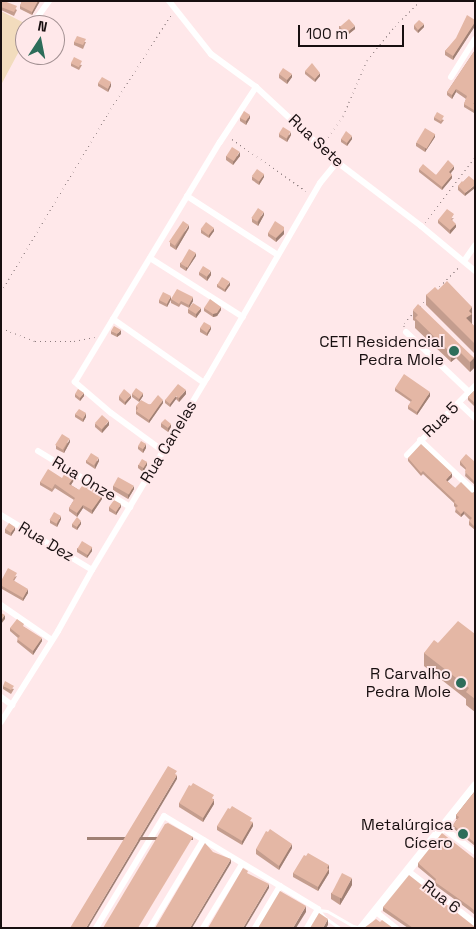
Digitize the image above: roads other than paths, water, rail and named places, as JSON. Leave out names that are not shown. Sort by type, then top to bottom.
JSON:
[{"type":"street","points":[[39,15],[49,1]]},
{"type":"street","name":"Rua Sete","points":[[169,1],[211,54],[256,87],[337,162],[421,226],[475,271]]},
{"type":"street","points":[[451,77],[475,39]]},
{"type":"street","points":[[163,451],[111,413],[74,382],[225,134],[256,87]]},
{"type":"street","name":"Rua Canelas","points":[[1,722],[52,640],[313,196],[337,162]]},
{"type":"street","points":[[187,196],[278,255]]},
{"type":"street","points":[[464,261],[475,245]]},
{"type":"street","points":[[150,258],[243,316]]},
{"type":"street","points":[[113,319],[204,383]]},
{"type":"street","points":[[406,332],[469,392]]},
{"type":"street","name":"Rua 5","points":[[407,455],[475,386]]},
{"type":"street","points":[[459,403],[475,418]]},
{"type":"street","points":[[420,440],[475,492]]},
{"type":"street","name":"Rua Onze","points":[[38,451],[130,507]]},
{"type":"street","name":"Rua Dez","points":[[1,515],[92,570]]},
{"type":"street","points":[[1,605],[52,640]]},
{"type":"street","points":[[1,697],[12,704]]},
{"type":"street","points":[[361,928],[475,786]]},
{"type":"street","points":[[96,928],[164,816],[318,910],[307,928]]},
{"type":"street","points":[[442,826],[475,852]]},
{"type":"street","points":[[150,928],[203,840]]},
{"type":"street","points":[[203,928],[242,864]]},
{"type":"street","name":"Rua 6","points":[[407,870],[475,923]]},
{"type":"street","points":[[255,928],[280,886]]},
{"type":"street","points":[[375,910],[396,928]]},
{"type":"lane","points":[[318,910],[324,917],[340,928]]},
{"type":"lane","points":[[318,910],[328,911],[352,926],[361,928]]},
{"type":"place","name":"CETI Residencial Pedra Mole","points":[[454,351]]},
{"type":"place","name":"R Carvalho Pedra Mole","points":[[461,683]]},
{"type":"place","name":"Metalúrgica Cícero","points":[[463,834]]}]
